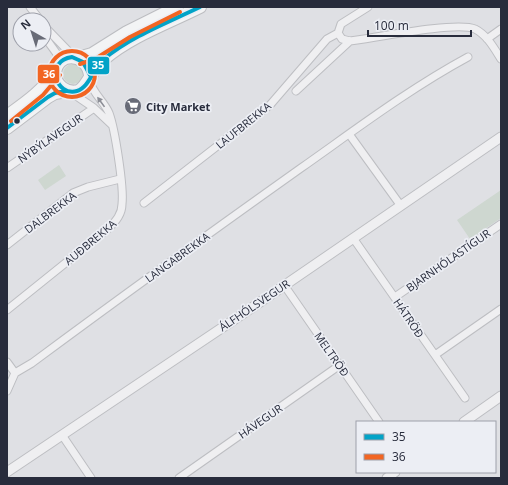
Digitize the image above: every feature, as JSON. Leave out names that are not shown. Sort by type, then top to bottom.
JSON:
[{"type":"main road","points":[[7,116],[45,86],[57,68],[68,57],[92,54],[128,32],[177,7]]},
{"type":"main road","points":[[7,128],[55,93],[83,88],[95,67],[116,50],[200,7]]},
{"type":"main road","points":[[76,57],[87,64],[89,77]]},
{"type":"main road","points":[[57,68],[58,83],[68,91]]},
{"type":"street","name":"LAUFBREKKA","points":[[144,203],[270,105],[327,39],[338,33],[341,24],[368,7]]},
{"type":"street","points":[[338,33],[342,39],[350,41],[463,26],[477,30],[488,38],[501,59]]},
{"type":"street","points":[[488,38],[501,29]]},
{"type":"street","points":[[52,35],[62,46],[76,57]]},
{"type":"street","points":[[296,91],[350,41]]},
{"type":"street","points":[[52,47],[57,54],[57,68]]},
{"type":"street","name":"LANGABREKKA","points":[[15,373],[32,363],[230,218],[350,134],[444,70],[468,57]]},
{"type":"street","name":"AUÐBREKKA","points":[[7,310],[115,222],[118,217],[122,205],[120,179],[112,126],[108,111],[92,89],[89,77]]},
{"type":"street","points":[[68,91],[94,108],[112,126]]},
{"type":"street","name":"NÝBÝLAVEGUR","points":[[7,168],[94,108]]},
{"type":"street","points":[[350,134],[401,206]]},
{"type":"street","name":"ÁLFHÓLSVEGUR","points":[[7,472],[501,137]]},
{"type":"street","name":"DALBREKKA","points":[[7,245],[73,193],[88,187],[120,179]]},
{"type":"street","name":"BJARNHÓLASTÍGUR","points":[[395,297],[501,224]]},
{"type":"street","name":"HÁTRÖÐ","points":[[353,238],[465,398]]},
{"type":"street","name":"MELTRÖÐ","points":[[284,285],[378,421]]},
{"type":"street","points":[[435,355],[501,309]]},
{"type":"street","points":[[7,362],[15,373],[7,391]]},
{"type":"street","name":"HÁVEGUR","points":[[180,478],[190,475],[340,365]]},
{"type":"street","points":[[465,421],[501,396]]},
{"type":"street","points":[[62,435],[91,478]]},
{"type":"shaded area","points":[[73,64],[80,67],[83,74],[80,81],[73,84],[66,81],[63,74],[66,67]]},
{"type":"shaded area","points":[[59,165],[66,176],[45,190],[38,180]]},
{"type":"shaded area","points":[[501,190],[501,218],[470,239],[457,220]]},
{"type":"transit line","name":"35","points":[[90,75],[83,62],[72,57],[63,60],[58,65],[56,71],[56,78],[63,89],[77,91],[85,86],[104,59],[126,43],[200,7]]},
{"type":"transit line","name":"36","points":[[80,64],[95,59],[130,37],[180,12]]},
{"type":"transit line","name":"36","points":[[67,51],[77,51],[85,55],[91,61],[95,69],[95,74],[95,79],[91,87],[85,93],[77,97],[67,97],[59,93],[53,87],[49,79],[49,69],[53,61],[59,55],[67,51]]},
{"type":"transit line","name":"36","points":[[11,121],[43,95],[60,75]]},
{"type":"transit line","name":"35","points":[[7,128],[48,97],[55,93],[66,91]]},
{"type":"place","name":"City Market","points":[[133,106]]}]
